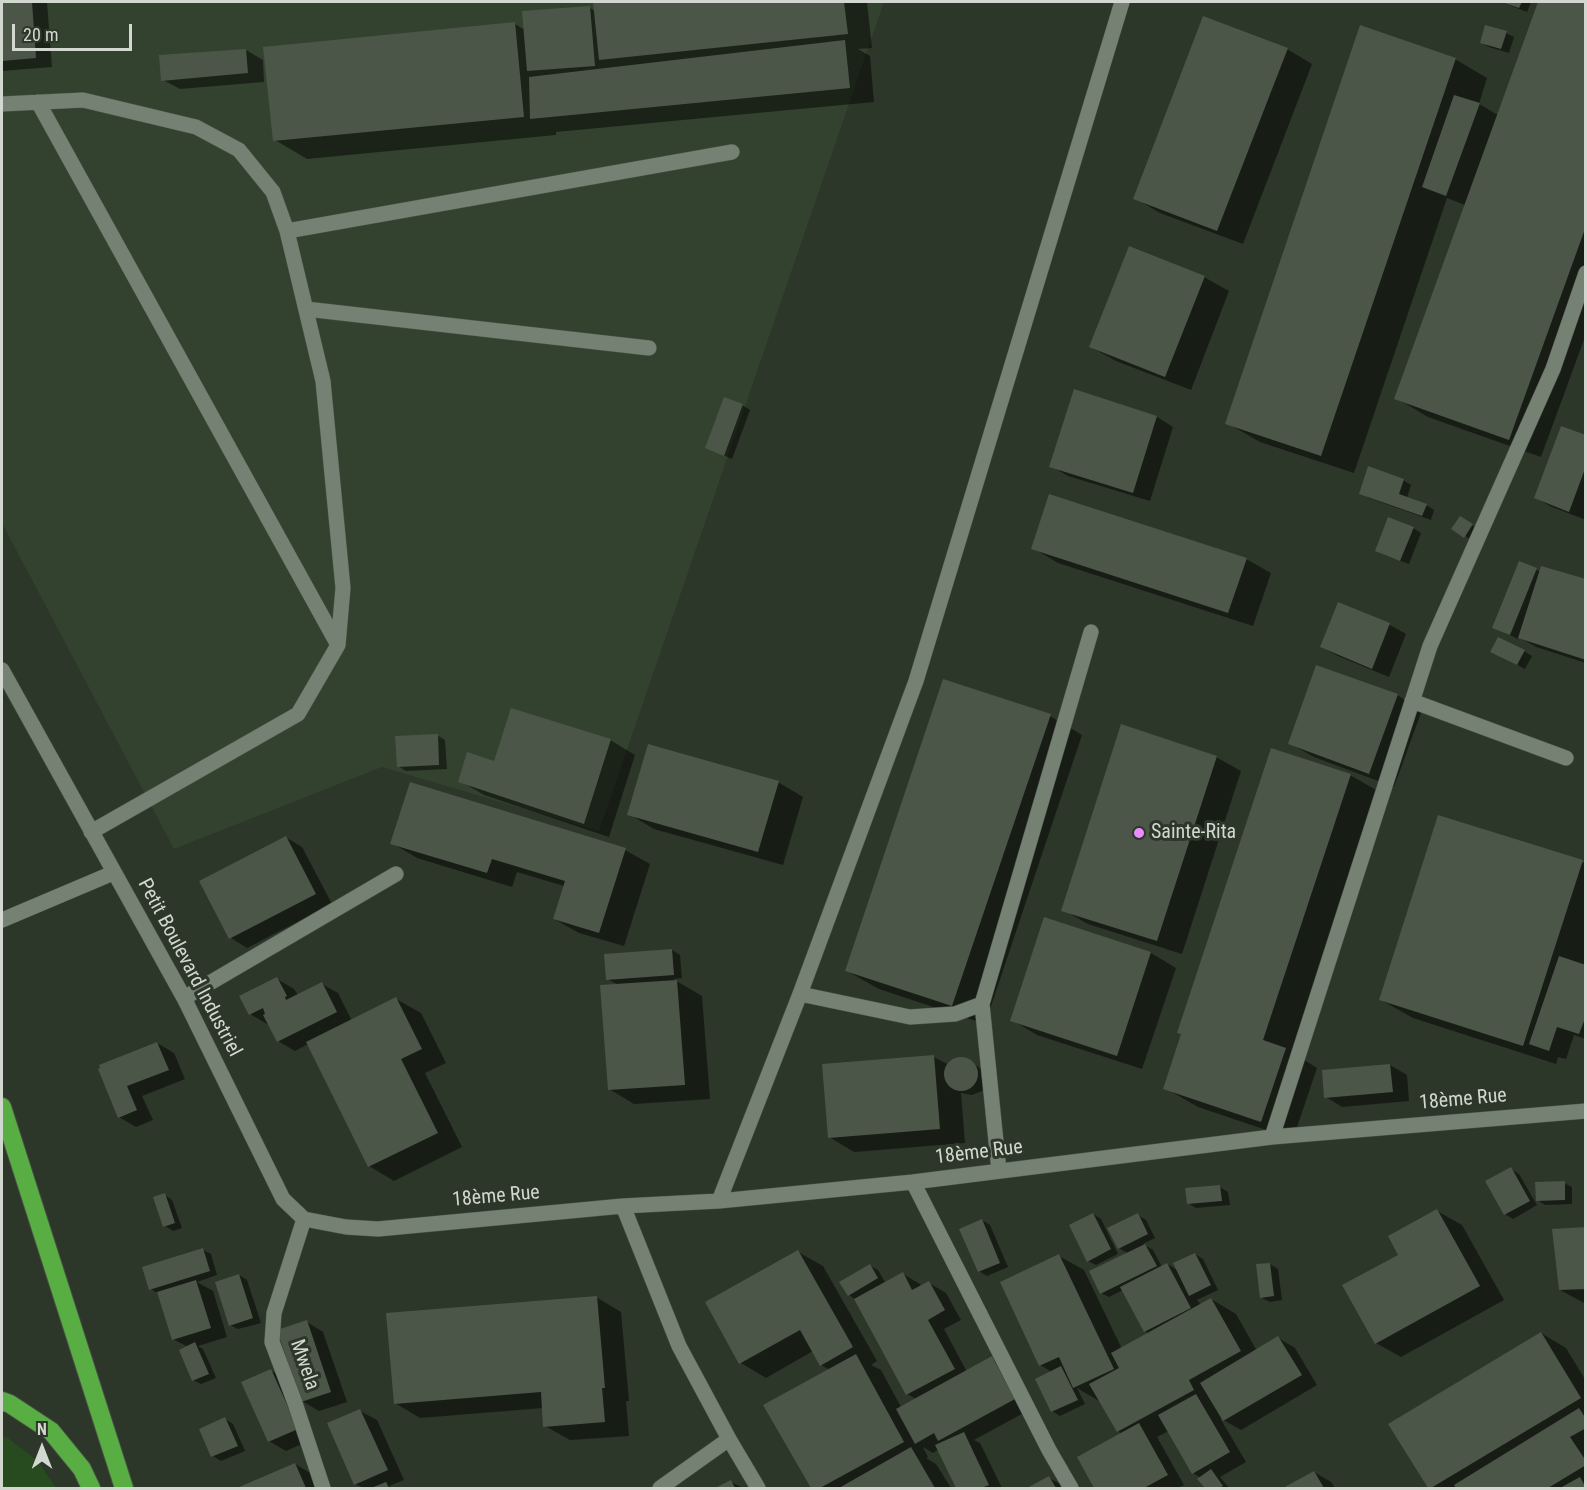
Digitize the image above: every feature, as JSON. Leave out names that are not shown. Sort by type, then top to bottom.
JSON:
[{"type":"highway","points":[[2,1107],[124,1488]]},
{"type":"highway","points":[[2,1401],[51,1431],[82,1469],[91,1488]]},
{"type":"street","points":[[719,1201],[800,994],[916,681],[1122,2]]},
{"type":"street","points":[[2,104],[83,100],[196,127],[239,150],[273,192],[287,231],[323,381],[343,588],[338,645],[297,714],[91,832]]},
{"type":"street","points":[[39,102],[338,645]]},
{"type":"street","points":[[287,231],[732,153]]},
{"type":"street","points":[[1272,1137],[1430,646],[1553,369],[1586,273]]},
{"type":"street","points":[[306,309],[649,348]]},
{"type":"street","points":[[999,1171],[982,1004],[1091,632]]},
{"type":"street","name":"Petit Boulevard Industriel","points":[[2,670],[184,998],[283,1199],[304,1219]]},
{"type":"street","points":[[1412,701],[1566,758]]},
{"type":"street","points":[[2,920],[113,873]]},
{"type":"street","points":[[184,998],[396,874]]},
{"type":"street","points":[[800,994],[910,1017],[955,1014],[982,1004]]},
{"type":"street","name":"18ème Rue","points":[[304,1219],[346,1227],[378,1229],[623,1206],[719,1201],[913,1182],[1272,1137],[1586,1111]]},
{"type":"street","points":[[913,1182],[1049,1450],[1071,1488]]},
{"type":"street","points":[[623,1206],[679,1346],[758,1488]]},
{"type":"street","name":"Mwela","points":[[304,1219],[274,1313],[272,1342],[323,1488]]},
{"type":"street","points":[[660,1488],[729,1439]]},
{"type":"shaded area","points":[[2,2],[884,2],[599,831],[382,767],[174,849],[2,523]]},
{"type":"green space","points":[[2,1436],[38,1461],[56,1488],[2,1488]]},
{"type":"building","points":[[2,2],[32,2],[36,58],[2,61]]},
{"type":"building","points":[[593,2],[844,2],[848,34],[599,60]]},
{"type":"building","points":[[1501,2],[1522,2],[1519,8]]},
{"type":"building","points":[[1538,2],[1586,2],[1586,226],[1509,440],[1394,399]]},
{"type":"building","points":[[590,6],[595,66],[527,71],[522,11]]},
{"type":"building","points":[[1203,16],[1288,48],[1217,231],[1133,199]]},
{"type":"building","points":[[515,22],[524,117],[273,141],[263,47]]},
{"type":"building","points":[[1360,25],[1456,58],[1321,456],[1225,424]]},
{"type":"building","points":[[1485,25],[1507,31],[1501,49],[1480,43]]},
{"type":"building","points":[[845,40],[850,88],[530,119],[529,77]]},
{"type":"building","points":[[246,49],[248,73],[161,81],[159,55]]},
{"type":"building","points":[[1454,95],[1480,103],[1446,196],[1422,187]]},
{"type":"building","points":[[1129,246],[1205,276],[1165,377],[1089,347]]},
{"type":"building","points":[[1074,389],[1157,416],[1133,493],[1049,467]]},
{"type":"building","points":[[724,397],[743,404],[724,456],[705,448]]},
{"type":"building","points":[[1561,426],[1586,435],[1586,466],[1569,512],[1534,498]]},
{"type":"building","points":[[1368,466],[1404,479],[1399,494],[1427,504],[1422,516],[1359,494]]},
{"type":"building","points":[[1049,494],[1247,558],[1228,613],[1031,549]]},
{"type":"building","points":[[1460,516],[1473,524],[1464,538],[1451,529]]},
{"type":"building","points":[[1388,517],[1414,527],[1400,561],[1375,551]]},
{"type":"building","points":[[1519,561],[1537,568],[1510,635],[1492,628]]},
{"type":"building","points":[[1541,566],[1586,579],[1586,660],[1518,638]]},
{"type":"building","points":[[1338,602],[1390,623],[1372,669],[1320,647]]},
{"type":"building","points":[[1498,637],[1525,650],[1517,665],[1490,652]]},
{"type":"building","points":[[1316,665],[1398,694],[1369,774],[1288,744]]},
{"type":"building","points":[[943,679],[1051,714],[952,1006],[845,971]]},
{"type":"building","points":[[511,708],[611,739],[584,824],[458,782],[467,752],[494,761]]},
{"type":"building","name":"Sainte-Rita","points":[[1121,724],[1217,756],[1157,941],[1061,911]]},
{"type":"building","points":[[438,734],[439,765],[397,767],[395,736]]},
{"type":"building","points":[[648,744],[779,781],[758,852],[627,815]]},
{"type":"building","points":[[1271,748],[1351,774],[1263,1040],[1286,1048],[1261,1122],[1163,1089],[1181,1034],[1177,1033]]},
{"type":"building","points":[[410,782],[626,848],[599,933],[553,919],[565,881],[492,859],[487,873],[390,844]]},
{"type":"building","points":[[1438,815],[1583,860],[1523,1046],[1379,1000]]},
{"type":"building","points":[[286,836],[316,894],[229,939],[199,881]]},
{"type":"building","points":[[1044,917],[1151,952],[1117,1056],[1010,1021]]},
{"type":"building","points":[[672,949],[674,975],[606,980],[604,954]]},
{"type":"building","points":[[1559,956],[1586,965],[1586,1016],[1579,1034],[1557,1027],[1549,1051],[1529,1044]]},
{"type":"building","points":[[277,977],[287,996],[286,1000],[322,982],[337,1012],[277,1042],[263,1015],[265,1014],[263,1008],[249,1015],[239,996]]},
{"type":"building","points":[[677,980],[685,1085],[608,1090],[600,985]]},
{"type":"building","points":[[396,997],[422,1049],[401,1059],[438,1133],[368,1167],[306,1042]]},
{"type":"building","points":[[157,1042],[169,1070],[127,1086],[137,1110],[118,1118],[98,1069],[99,1065]]},
{"type":"building","points":[[934,1055],[940,1129],[828,1138],[822,1064]]},
{"type":"building","points":[[961,1057],[973,1062],[978,1074],[973,1086],[961,1091],[949,1086],[944,1074],[949,1062]]},
{"type":"building","points":[[1390,1064],[1393,1092],[1324,1098],[1322,1070]]},
{"type":"building","points":[[1511,1167],[1530,1201],[1504,1215],[1485,1181]]},
{"type":"building","points":[[1565,1181],[1565,1200],[1536,1201],[1535,1182]]},
{"type":"building","points":[[1220,1185],[1222,1201],[1187,1204],[1185,1188]]},
{"type":"building","points":[[165,1193],[175,1223],[163,1227],[153,1197]]},
{"type":"building","points":[[1437,1209],[1480,1286],[1375,1344],[1342,1285],[1398,1255],[1388,1236]]},
{"type":"building","points":[[1093,1213],[1111,1249],[1087,1262],[1069,1225]]},
{"type":"building","points":[[1138,1213],[1148,1234],[1118,1249],[1107,1228]]},
{"type":"building","points":[[982,1219],[1000,1263],[978,1272],[959,1229]]},
{"type":"building","points":[[1586,1227],[1586,1289],[1559,1290],[1552,1229]]},
{"type":"building","points":[[1145,1244],[1157,1266],[1100,1294],[1089,1271]]},
{"type":"building","points":[[203,1248],[210,1271],[149,1290],[142,1267]]},
{"type":"building","points":[[798,1250],[853,1347],[820,1366],[800,1330],[739,1364],[705,1302]]},
{"type":"building","points":[[1195,1253],[1211,1285],[1189,1296],[1173,1263]]},
{"type":"building","points":[[1059,1254],[1114,1369],[1073,1388],[1059,1357],[1039,1366],[1000,1282]]},
{"type":"building","points":[[1167,1263],[1191,1308],[1144,1332],[1120,1287]]},
{"type":"building","points":[[1270,1263],[1274,1296],[1260,1298],[1256,1264]]},
{"type":"building","points":[[870,1264],[878,1278],[848,1296],[839,1282]]},
{"type":"building","points":[[903,1272],[912,1290],[929,1281],[945,1310],[928,1320],[955,1369],[906,1395],[854,1299]]},
{"type":"building","points":[[239,1274],[253,1318],[229,1326],[215,1282]]},
{"type":"building","points":[[196,1280],[211,1328],[172,1340],[157,1292]]},
{"type":"building","points":[[597,1296],[605,1388],[602,1388],[605,1422],[543,1427],[541,1392],[394,1404],[386,1313]]},
{"type":"building","points":[[1211,1298],[1241,1351],[1189,1380],[1194,1390],[1117,1432],[1089,1384],[1119,1368],[1111,1353]]},
{"type":"building","points":[[307,1320],[331,1392],[301,1402],[277,1330]]},
{"type":"building","points":[[1541,1332],[1581,1398],[1428,1488],[1388,1424]]},
{"type":"building","points":[[1278,1336],[1302,1375],[1223,1421],[1200,1383]]},
{"type":"building","points":[[195,1342],[209,1374],[192,1381],[179,1350]]},
{"type":"building","points":[[856,1354],[904,1442],[820,1488],[811,1488],[763,1405]]},
{"type":"building","points":[[992,1356],[1015,1399],[938,1441],[934,1433],[915,1444],[896,1409]]},
{"type":"building","points":[[1061,1366],[1078,1400],[1051,1412],[1035,1379]]},
{"type":"building","points":[[271,1369],[298,1429],[268,1442],[241,1382]]},
{"type":"building","points":[[1196,1394],[1230,1452],[1192,1474],[1158,1415]]},
{"type":"building","points":[[1579,1408],[1586,1419],[1586,1428],[1570,1437],[1586,1461],[1586,1465],[1548,1488],[1456,1488],[1454,1485]]},
{"type":"building","points":[[360,1409],[388,1470],[354,1485],[327,1423]]},
{"type":"building","points":[[225,1417],[238,1446],[211,1457],[199,1429]]},
{"type":"building","points":[[1139,1423],[1168,1475],[1144,1488],[1094,1488],[1077,1457]]},
{"type":"building","points":[[964,1432],[989,1485],[981,1488],[956,1488],[935,1445]]},
{"type":"building","points":[[911,1447],[935,1488],[839,1488]]},
{"type":"building","points":[[295,1463],[306,1488],[237,1488]]},
{"type":"building","points":[[1211,1469],[1223,1486],[1220,1488],[1205,1488],[1197,1479]]},
{"type":"building","points":[[1314,1471],[1324,1488],[1283,1488]]},
{"type":"building","points":[[1049,1476],[1056,1488],[1027,1488]]},
{"type":"building","points":[[1580,1477],[1586,1488],[1560,1488]]},
{"type":"building","points":[[731,1480],[735,1488],[715,1488]]},
{"type":"building","points":[[386,1482],[389,1488],[371,1488]]},
{"type":"place","name":"Sainte-Rita","points":[[1139,833]]}]
